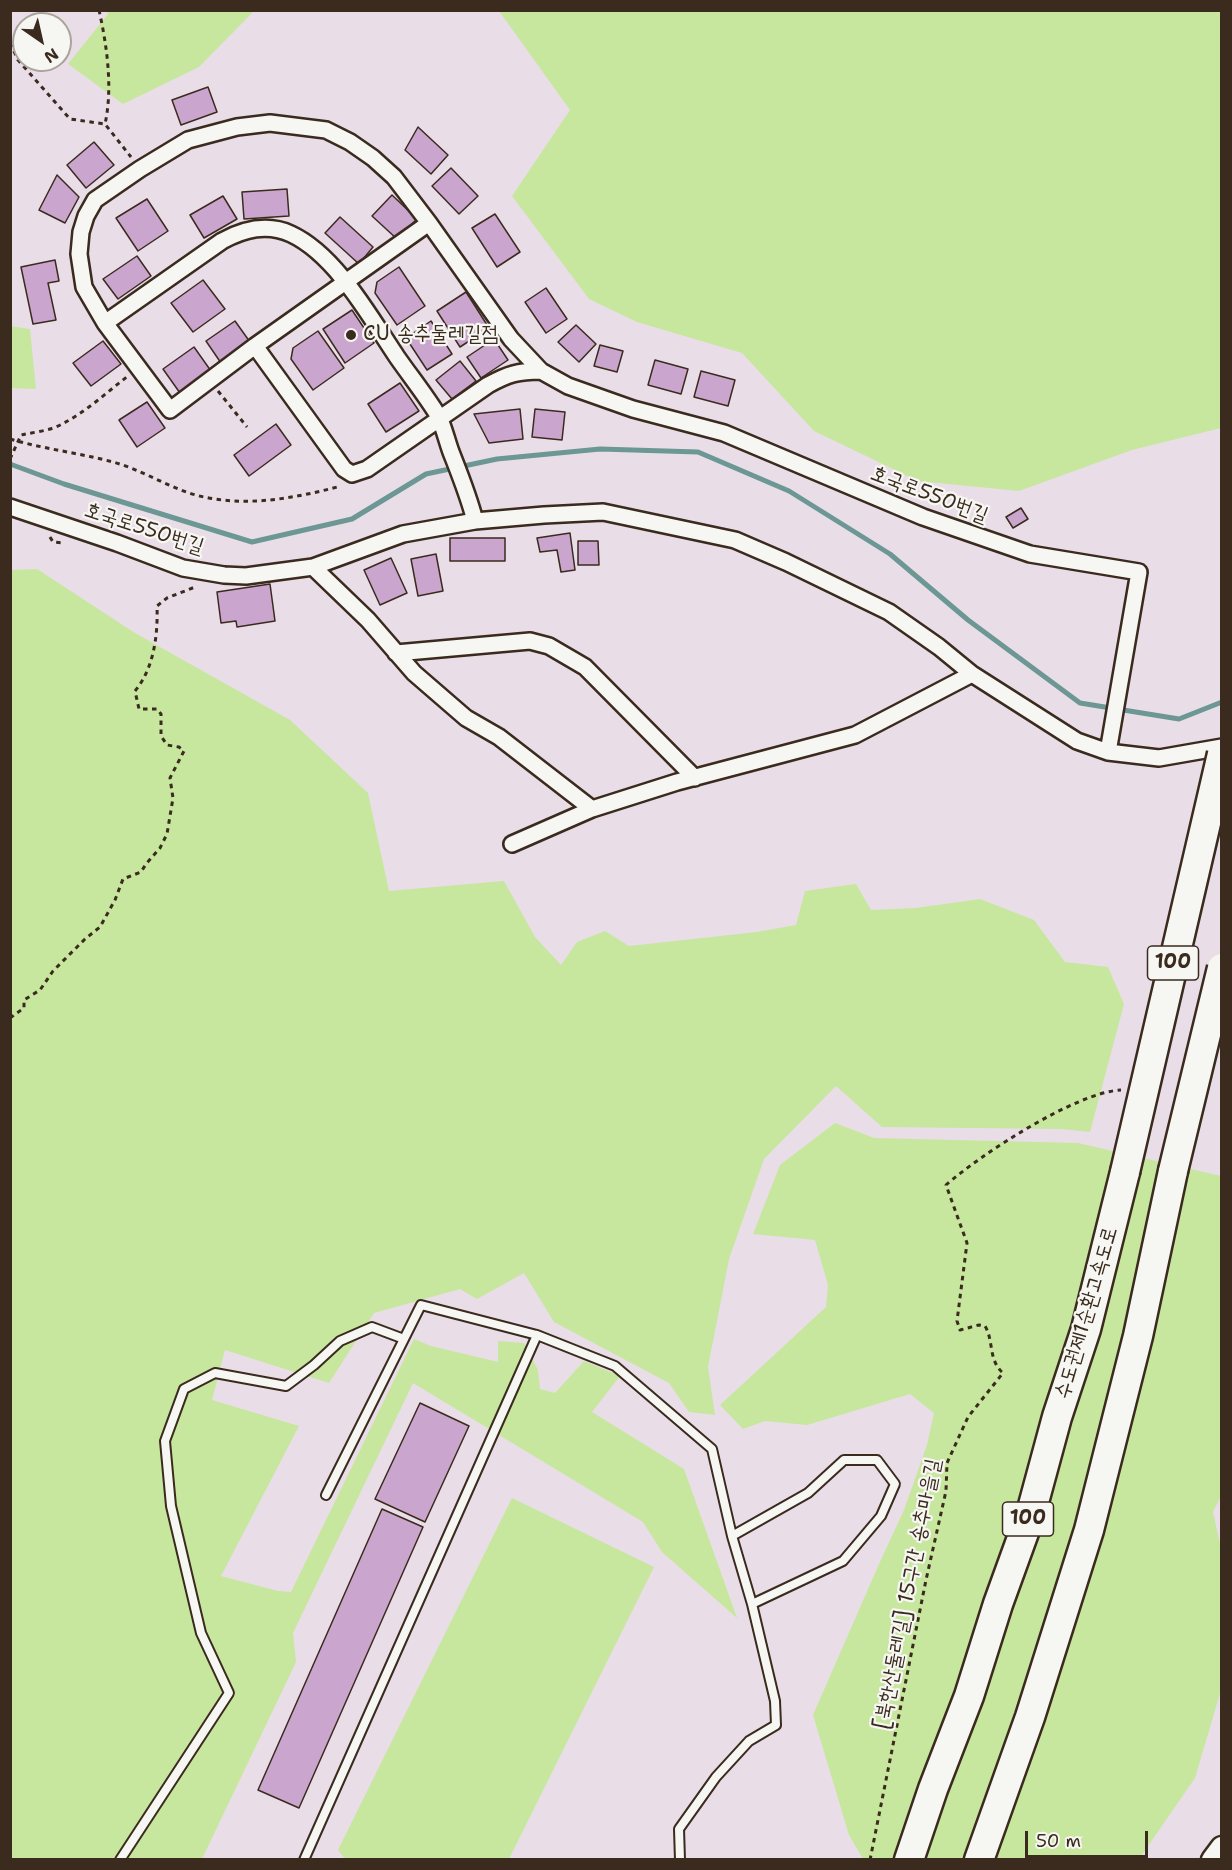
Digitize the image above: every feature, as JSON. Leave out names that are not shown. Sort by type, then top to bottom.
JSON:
[{"type":"highway","name":"수도권제1순환고속도로","points":[[909,1860],[933,1789],[969,1696],[998,1604],[1031,1513],[1057,1417],[1086,1329],[1125,1172],[1221,754]]},
{"type":"highway","name":"100","points":[[979,1860],[1030,1717],[1089,1530],[1138,1336],[1173,1171],[1221,968]]},
{"type":"street","name":"호국로550번길","points":[[429,223],[255,346],[170,410],[105,323],[84,288],[79,254],[81,232],[86,216],[96,200],[140,169],[188,140],[237,126],[270,123],[326,130],[351,142],[374,158],[394,177],[429,223],[511,339],[541,371],[568,386],[633,409],[724,433],[923,517],[1030,554],[1139,572],[1108,752]]},
{"type":"street","points":[[105,323],[222,241],[237,233],[252,228],[284,231],[294,235],[322,254],[346,282],[439,418],[475,521]]},
{"type":"street","points":[[255,346],[344,470],[352,474],[367,469],[488,385],[507,375],[541,371]]},
{"type":"street","name":"호국로550번길","points":[[10,507],[183,568],[246,576],[313,567],[403,534],[475,521],[544,514],[603,512],[735,540],[786,562],[889,612],[939,647],[972,674],[1077,741],[1108,752],[1159,758],[1221,747]]},
{"type":"street","points":[[313,567],[368,620],[414,673],[466,718],[499,737],[592,809]]},
{"type":"street","points":[[396,653],[530,641],[549,646],[585,667],[695,778]]},
{"type":"street","points":[[512,844],[592,809],[695,778],[855,735],[972,674]]},
{"type":"street","points":[[1213,1860],[1221,1848]]},
{"type":"lane","points":[[326,1495],[421,1305],[537,1335],[615,1366],[712,1449],[775,1701],[776,1725],[749,1741],[716,1777],[679,1829],[680,1860]]},
{"type":"lane","points":[[120,1860],[229,1693],[201,1633],[171,1506],[165,1441],[184,1389],[216,1373],[286,1386],[340,1341],[372,1327],[404,1339]]},
{"type":"lane","points":[[304,1860],[537,1335]]},
{"type":"lane","points":[[732,1536],[808,1493],[844,1460],[877,1460],[895,1484],[881,1516],[843,1561],[752,1604]]},
{"type":"path","points":[[99,10],[107,64],[108,110],[105,124]]},
{"type":"path","points":[[10,43],[18,60],[70,119],[105,124],[140,169]]},
{"type":"path","points":[[10,459],[21,435],[62,424],[92,404],[138,367]]},
{"type":"path","points":[[210,380],[247,427]]},
{"type":"path","points":[[10,439],[114,462],[187,492],[214,500],[247,501],[299,497],[341,486],[348,482],[352,474]]},
{"type":"path","points":[[10,1018],[24,1008],[24,1000],[40,990],[53,971],[100,927],[115,900],[123,879],[141,872],[160,848],[167,834],[172,798],[170,778],[184,751],[179,747],[167,745],[161,736],[161,714],[157,709],[139,709],[135,691],[147,674],[158,628],[157,606],[167,598],[190,588],[209,585],[224,575]]},
{"type":"path","name":"[북한산둘레길] 15구간 송추마을길","points":[[870,1860],[946,1491],[947,1463],[968,1417],[1003,1373],[996,1367],[988,1330],[985,1326],[979,1325],[960,1330],[957,1321],[967,1243],[946,1185],[961,1172],[1045,1118],[1089,1098],[1128,1089]]},
{"type":"green space","points":[[106,11],[254,11],[199,67],[123,104],[72,67],[72,59],[108,14]]},
{"type":"green space","points":[[499,11],[1221,11],[1221,428],[1132,450],[1019,491],[918,481],[814,431],[742,353],[637,322],[589,299],[512,196],[570,110]]},
{"type":"green space","points":[[10,326],[30,329],[36,389],[11,388]]},
{"type":"green space","points":[[37,569],[135,633],[290,720],[368,793],[389,891],[504,881],[535,937],[561,965],[577,942],[605,931],[629,946],[757,932],[796,925],[805,891],[856,884],[871,910],[916,908],[980,899],[1034,920],[1065,962],[1108,967],[1124,1004],[1090,1132],[1061,1129],[882,1127],[836,1086],[764,1159],[729,1259],[708,1367],[715,1415],[689,1412],[669,1383],[554,1322],[524,1273],[477,1299],[460,1289],[374,1313],[329,1383],[225,1350],[212,1400],[299,1426],[221,1576],[278,1591],[291,1592],[414,1339],[431,1346],[498,1362],[498,1341],[524,1343],[538,1370],[540,1389],[555,1393],[584,1361],[620,1376],[592,1412],[684,1469],[737,1618],[662,1552],[643,1522],[413,1383],[293,1633],[296,1662],[202,1859],[11,1859],[10,570]]},
{"type":"green space","points":[[835,1123],[874,1138],[1078,1143],[1221,1176],[1222,1494],[1213,1512],[1222,1553],[1221,1690],[1195,1778],[1139,1859],[863,1859],[849,1835],[813,1715],[904,1510],[927,1445],[934,1413],[910,1394],[807,1425],[765,1421],[743,1429],[720,1405],[826,1307],[828,1285],[815,1240],[753,1234],[780,1165]]},
{"type":"green space","points":[[512,1498],[654,1567],[509,1859],[345,1859],[338,1850]]},
{"type":"building","points":[[208,87],[217,112],[181,125],[172,100]]},
{"type":"building","points":[[418,127],[448,155],[431,174],[405,150]]},
{"type":"building","points":[[94,142],[114,165],[86,188],[67,165]]},
{"type":"building","points":[[451,168],[478,196],[459,214],[432,186]]},
{"type":"building","points":[[57,175],[79,197],[65,223],[39,210]]},
{"type":"building","points":[[287,189],[289,216],[244,219],[242,192]]},
{"type":"building","points":[[392,195],[417,219],[397,239],[372,216]]},
{"type":"building","points":[[223,196],[237,219],[204,238],[190,215]]},
{"type":"building","points":[[147,199],[168,231],[138,251],[116,218]]},
{"type":"building","points":[[495,214],[520,252],[497,267],[472,228]]},
{"type":"building","points":[[340,217],[373,247],[359,264],[325,233]]},
{"type":"building","points":[[137,256],[151,276],[118,299],[103,279]]},
{"type":"building","points":[[55,260],[59,281],[48,283],[56,320],[33,324],[21,267]]},
{"type":"building","points":[[399,267],[425,306],[397,325],[375,293],[377,282]]},
{"type":"building","points":[[203,280],[225,309],[193,332],[171,303]]},
{"type":"building","points":[[546,288],[567,319],[546,333],[525,302]]},
{"type":"building","points":[[466,292],[489,328],[460,347],[437,311]]},
{"type":"building","points":[[352,310],[374,343],[345,363],[323,329]]},
{"type":"building","points":[[235,321],[250,342],[221,363],[206,341]]},
{"type":"building","points":[[431,321],[452,354],[427,370],[406,338]]},
{"type":"building","points":[[576,325],[596,344],[579,362],[558,342]]},
{"type":"building","points":[[318,331],[344,368],[313,390],[291,359],[293,348]]},
{"type":"building","points":[[494,339],[508,360],[481,378],[467,357]]},
{"type":"building","points":[[103,341],[121,364],[91,386],[73,363]]},
{"type":"building","points":[[600,345],[623,351],[617,372],[594,366]]},
{"type":"building","points":[[194,347],[211,371],[180,393],[163,369]]},
{"type":"building","points":[[655,360],[688,369],[681,394],[648,385]]},
{"type":"building","points":[[460,361],[476,381],[452,399],[436,380]]},
{"type":"building","points":[[701,371],[735,380],[728,406],[694,397]]},
{"type":"building","points":[[400,383],[419,411],[386,432],[368,404]]},
{"type":"building","points":[[147,402],[165,428],[137,447],[119,420]]},
{"type":"building","points":[[520,409],[523,439],[489,443],[474,414]]},
{"type":"building","points":[[535,409],[565,412],[562,440],[532,437]]},
{"type":"building","points":[[276,424],[291,445],[249,476],[234,455]]},
{"type":"building","points":[[1021,508],[1028,519],[1013,528],[1006,517]]},
{"type":"building","points":[[570,533],[575,570],[561,572],[557,550],[540,552],[537,538]]},
{"type":"building","points":[[450,538],[505,538],[505,561],[450,561]]},
{"type":"building","points":[[578,541],[598,541],[599,565],[578,565]]},
{"type":"building","points":[[436,554],[443,591],[418,596],[411,559]]},
{"type":"building","points":[[391,558],[407,593],[380,605],[364,570]]},
{"type":"building","points":[[270,584],[275,621],[237,627],[236,621],[221,623],[217,592]]},
{"type":"building","points":[[420,1403],[469,1426],[425,1522],[375,1499]]},
{"type":"building","points":[[382,1509],[423,1527],[299,1808],[258,1790]]},
{"type":"waterway","points":[[10,464],[64,484],[252,542],[352,519],[426,474],[497,459],[600,449],[698,452],[789,491],[890,554],[968,620],[1080,703],[1179,719],[1222,702]]},
{"type":"place","name":"CU 송추둘레길점","points":[[351,335]]}]
